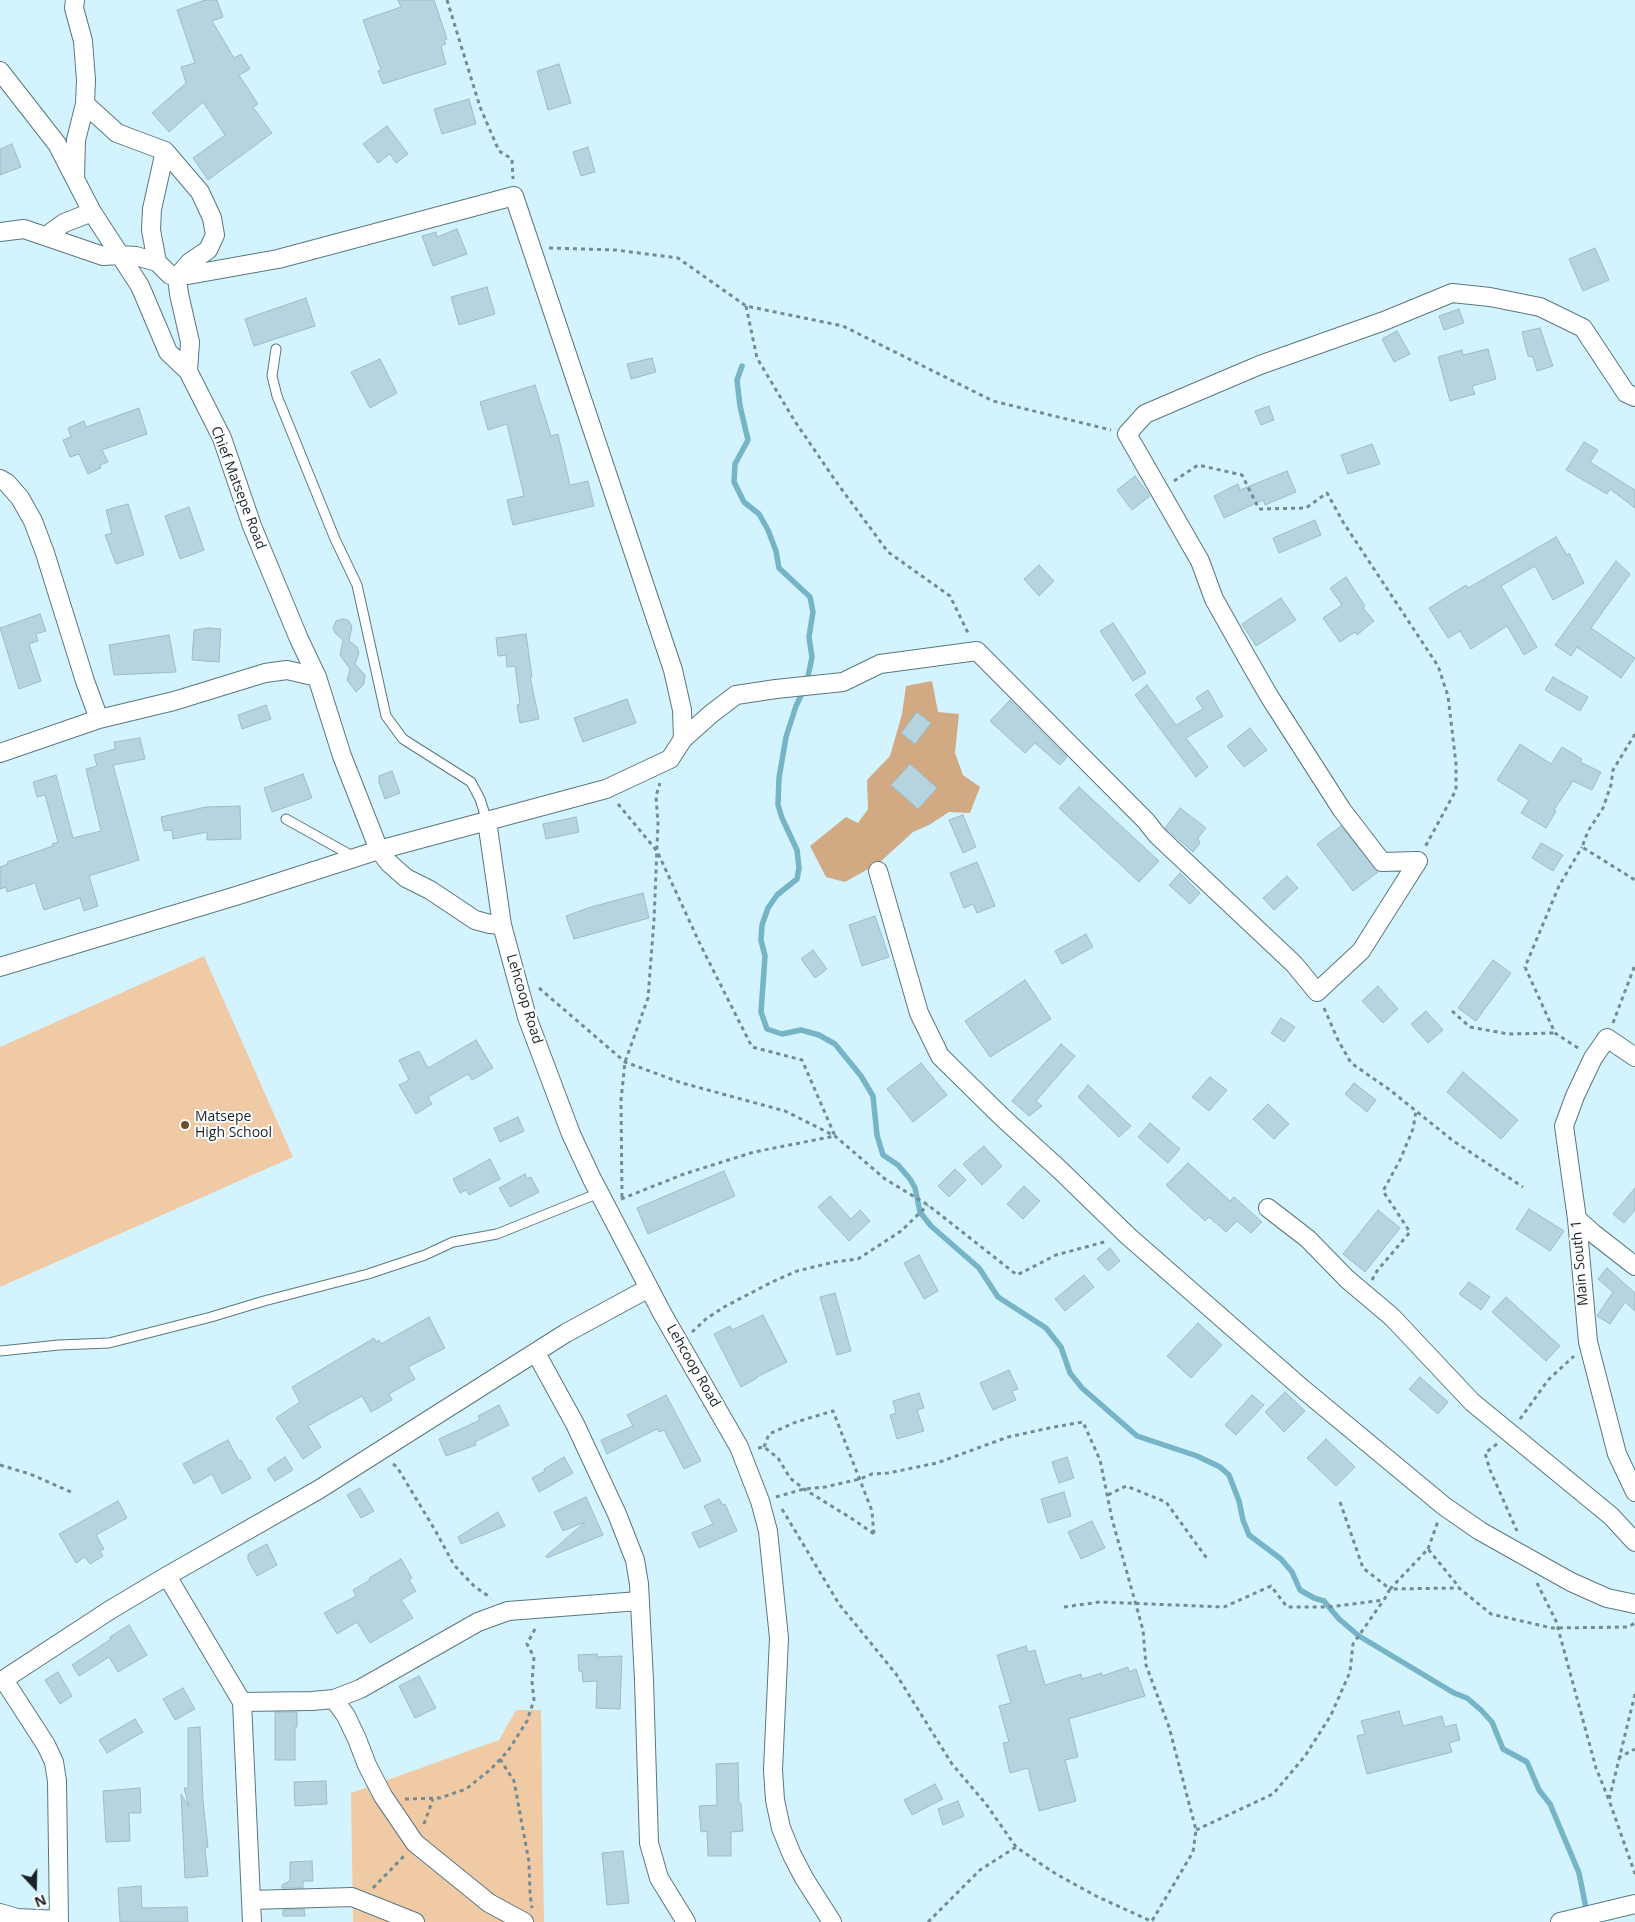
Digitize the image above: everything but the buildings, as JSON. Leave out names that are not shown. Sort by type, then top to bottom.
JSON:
[{"type":"street","points":[[75,0],[74,8],[83,41],[86,80],[85,104],[76,140],[75,179]]},
{"type":"street","name":"Chief Matsepe Road","points":[[0,70],[57,144],[92,212],[140,286],[168,352],[188,371],[222,438],[252,526],[299,639],[317,677],[342,756],[379,850],[388,863],[406,878],[430,890],[475,920],[502,925]]},
{"type":"street","points":[[85,104],[117,133],[165,151],[200,192],[212,218],[215,235],[208,250],[190,262],[177,277],[190,342],[188,371]]},
{"type":"street","points":[[157,262],[151,230],[152,209],[165,151]]},
{"type":"street","points":[[0,232],[24,229],[103,256],[120,254],[136,256],[157,262],[170,275],[177,277],[278,259],[514,196],[673,670],[682,710],[682,740]]},
{"type":"street","points":[[46,236],[64,223],[92,212]]},
{"type":"street","points":[[1418,861],[1382,862],[1342,810],[1250,664],[1214,599],[1200,561],[1126,434],[1144,414],[1260,365],[1384,321],[1452,294],[1490,298],[1540,307],[1583,328],[1626,394],[1635,397]]},
{"type":"street","points":[[0,479],[7,483],[20,498],[33,522],[48,561],[85,681],[99,719]]},
{"type":"street","points":[[0,967],[239,895],[379,850],[606,789],[670,759],[682,740],[736,695],[843,682],[880,664],[978,651],[1146,821],[1157,835],[1294,964],[1317,992],[1361,951],[1418,861]]},
{"type":"street","points":[[0,753],[99,719],[174,700],[264,673],[287,670],[317,677]]},
{"type":"street","name":"Lehcoop Road","points":[[487,821],[502,925],[513,967],[527,1017],[571,1134],[649,1288],[739,1447],[760,1501],[766,1523],[775,1589],[779,1638],[773,1770],[774,1800],[781,1828],[792,1855],[832,1922]]},
{"type":"street","points":[[878,871],[919,1013],[940,1056],[1128,1236],[1304,1390],[1444,1506],[1480,1532],[1571,1582],[1607,1598],[1635,1604]]},
{"type":"street","points":[[1607,1038],[1635,1057]]},
{"type":"street","name":"Main South 1","points":[[1607,1038],[1593,1058],[1575,1096],[1564,1126],[1576,1219],[1588,1342],[1617,1454],[1635,1492]]},
{"type":"street","points":[[1268,1208],[1308,1239],[1347,1279],[1392,1316],[1472,1402],[1611,1516],[1635,1542]]},
{"type":"street","points":[[1576,1219],[1635,1266]]},
{"type":"street","points":[[0,1913],[17,1918],[59,1921],[57,1781],[54,1762],[46,1745],[2,1681],[110,1610],[318,1490],[566,1333],[649,1288]]},
{"type":"street","points":[[536,1353],[574,1424],[635,1560],[639,1584],[644,1680],[649,1843],[659,1878],[686,1922]]},
{"type":"street","points":[[166,1576],[242,1702],[252,1922]]},
{"type":"street","points":[[242,1702],[334,1699],[360,1689],[478,1622],[508,1611],[639,1601]]},
{"type":"street","points":[[334,1699],[346,1716],[366,1765],[383,1796],[415,1843],[489,1903],[528,1917]]},
{"type":"street","points":[[251,1900],[352,1897],[415,1922]]},
{"type":"street","points":[[1567,1920],[1635,1904]]},
{"type":"lane","points":[[276,349],[272,376],[276,396],[357,585],[386,716],[403,739],[471,782],[480,799],[487,821]]},
{"type":"lane","points":[[286,819],[355,858]]},
{"type":"lane","points":[[0,1351],[59,1345],[109,1343],[211,1318],[264,1301],[368,1274],[426,1254],[453,1242],[497,1234],[603,1200]]},
{"type":"path","points":[[447,0],[480,107],[499,152],[512,159],[514,196]]},
{"type":"path","points":[[531,248],[616,250],[678,258],[746,306],[843,326],[993,401],[1126,434]]},
{"type":"path","points":[[746,306],[758,358],[815,452],[888,552],[950,596],[978,651]]},
{"type":"path","points":[[1166,502],[1172,483],[1198,465],[1242,475],[1259,509],[1306,508],[1327,493],[1343,522],[1438,666],[1448,696],[1456,764],[1456,790],[1418,861]]},
{"type":"path","points":[[1593,1058],[1555,1033],[1525,968],[1559,886],[1582,847],[1588,831],[1603,808],[1611,785],[1613,770],[1635,734]]},
{"type":"path","points":[[622,1198],[621,1100],[625,1062],[648,998],[654,920],[656,796],[670,759]]},
{"type":"path","points":[[606,789],[656,851],[752,1047],[802,1060],[836,1136]]},
{"type":"path","points":[[1582,847],[1635,880]]},
{"type":"path","points":[[1607,1038],[1635,966]]},
{"type":"path","points":[[513,967],[625,1062],[682,1083],[785,1111],[836,1136],[885,1179],[928,1205],[1017,1275],[1056,1255],[1128,1236]]},
{"type":"path","points":[[1317,992],[1338,1040],[1351,1063],[1390,1090],[1452,1140],[1523,1188]]},
{"type":"path","points":[[1452,1011],[1470,1027],[1508,1034],[1555,1033]]},
{"type":"path","points":[[1364,1293],[1377,1271],[1410,1232],[1383,1191],[1414,1130],[1416,1110]]},
{"type":"path","points":[[603,1200],[622,1198],[684,1174],[754,1152],[836,1136]]},
{"type":"path","points":[[679,1341],[718,1311],[772,1282],[798,1271],[834,1262],[858,1259],[901,1232],[928,1205]]},
{"type":"path","points":[[739,1447],[752,1449],[764,1447],[778,1458],[790,1478],[874,1535],[872,1511],[832,1410],[796,1422],[769,1434],[764,1447]]},
{"type":"path","points":[[1083,1422],[1100,1460],[1112,1519],[1143,1630],[1146,1665],[1169,1727],[1196,1830],[1193,1852],[1153,1922],[1088,1892],[1056,1874],[1016,1847],[986,1804],[952,1764],[896,1674],[839,1604],[774,1498],[804,1489],[825,1487],[860,1479],[872,1474],[888,1473],[937,1463],[1008,1437],[1083,1422]]},
{"type":"path","points":[[378,1452],[396,1467],[454,1565],[474,1586],[508,1611]]},
{"type":"path","points":[[0,1465],[30,1474],[71,1492]]},
{"type":"path","points":[[1108,1495],[1126,1486],[1166,1502],[1208,1560]]},
{"type":"path","points":[[1340,1502],[1363,1568],[1390,1589],[1460,1588]]},
{"type":"path","points":[[1196,1830],[1273,1794],[1305,1756],[1332,1715],[1350,1672],[1353,1644],[1390,1589],[1428,1549],[1444,1506]]},
{"type":"path","points":[[1428,1549],[1460,1588],[1491,1614],[1552,1628],[1628,1627],[1635,1623]]},
{"type":"path","points":[[1064,1608],[1100,1602],[1224,1607],[1271,1586],[1287,1607],[1328,1607],[1384,1600]]},
{"type":"path","points":[[383,1796],[393,1799],[440,1798],[466,1789],[491,1769],[500,1759],[527,1721],[534,1700],[532,1682],[534,1657],[527,1644],[545,1609]]},
{"type":"path","points":[[1635,1694],[1618,1758],[1610,1800],[1635,1874]]},
{"type":"path","points":[[1618,1758],[1635,1749]]},
{"type":"path","points":[[500,1759],[514,1781],[529,1862],[530,1894],[528,1917]]},
{"type":"path","points":[[928,1922],[980,1870],[1016,1847]]},
{"type":"shaded area","points":[[932,681],[938,712],[959,714],[955,753],[963,775],[980,787],[970,813],[949,812],[929,825],[913,832],[879,863],[845,882],[826,877],[810,846],[846,817],[858,823],[868,809],[867,780],[890,756],[902,714],[906,686]]},
{"type":"shaded area","points":[[204,956],[293,1157],[0,1287],[0,1047]]},
{"type":"shaded area","points":[[516,1710],[541,1710],[544,1922],[353,1922],[351,1793],[499,1740]]},
{"type":"waterway","points":[[742,366],[737,380],[740,406],[748,440],[735,464],[734,482],[744,502],[759,514],[768,530],[776,551],[779,568],[810,597],[813,612],[809,637],[812,657],[810,667],[806,685],[796,706],[786,737],[779,778],[778,805],[797,850],[799,868],[797,879],[777,895],[768,908],[762,925],[761,940],[765,956],[761,1012],[767,1029],[782,1034],[801,1030],[819,1035],[835,1044],[861,1076],[873,1096],[877,1135],[883,1155],[898,1165],[910,1179],[915,1188],[920,1212],[931,1226],[979,1268],[998,1297],[1046,1328],[1061,1347],[1070,1373],[1082,1388],[1137,1436],[1197,1456],[1220,1467],[1229,1475],[1249,1535],[1281,1559],[1292,1572],[1300,1590],[1324,1601],[1339,1619],[1359,1636],[1454,1693],[1467,1698],[1481,1710],[1492,1722],[1503,1749],[1527,1762],[1539,1790],[1550,1804],[1579,1873],[1587,1913]]},
{"type":"place","name":"Matsepe High School","points":[[185,1125]]}]
